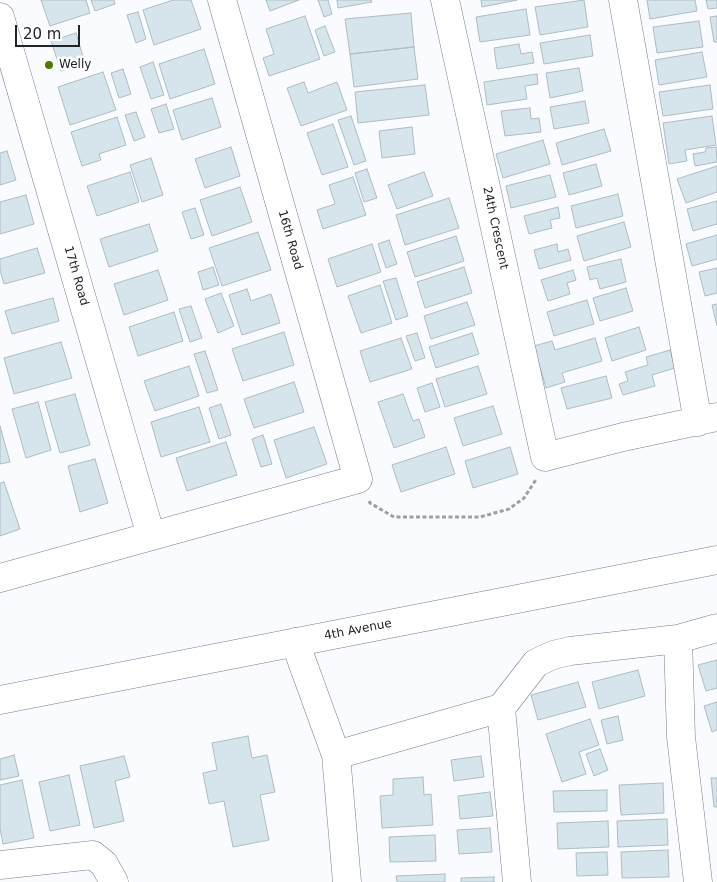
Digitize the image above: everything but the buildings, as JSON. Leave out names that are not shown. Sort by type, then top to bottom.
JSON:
[{"type":"street","name":"16th Road","points":[[222,0],[358,479]]},
{"type":"street","name":"24th Crescent","points":[[445,0],[545,457]]},
{"type":"street","points":[[545,457],[623,436],[708,419],[624,0]]},
{"type":"street","name":"17th Road","points":[[0,17],[151,536]]},
{"type":"street","points":[[0,578],[358,479]]},
{"type":"street","name":"4th Avenue","points":[[0,700],[717,560]]},
{"type":"street","points":[[336,755],[501,708],[536,663],[553,655],[570,651],[678,639],[717,628]]},
{"type":"street","points":[[678,639],[680,737],[698,882]]},
{"type":"street","points":[[294,642],[336,755],[347,882]]},
{"type":"street","points":[[501,708],[517,882]]},
{"type":"street","points":[[0,865],[93,855],[104,864],[114,882]]},
{"type":"path","points":[[358,479],[370,503],[394,517],[480,517],[509,509],[524,498],[536,481],[545,457]]},
{"type":"place","name":"Welly","points":[[49,65]]}]
